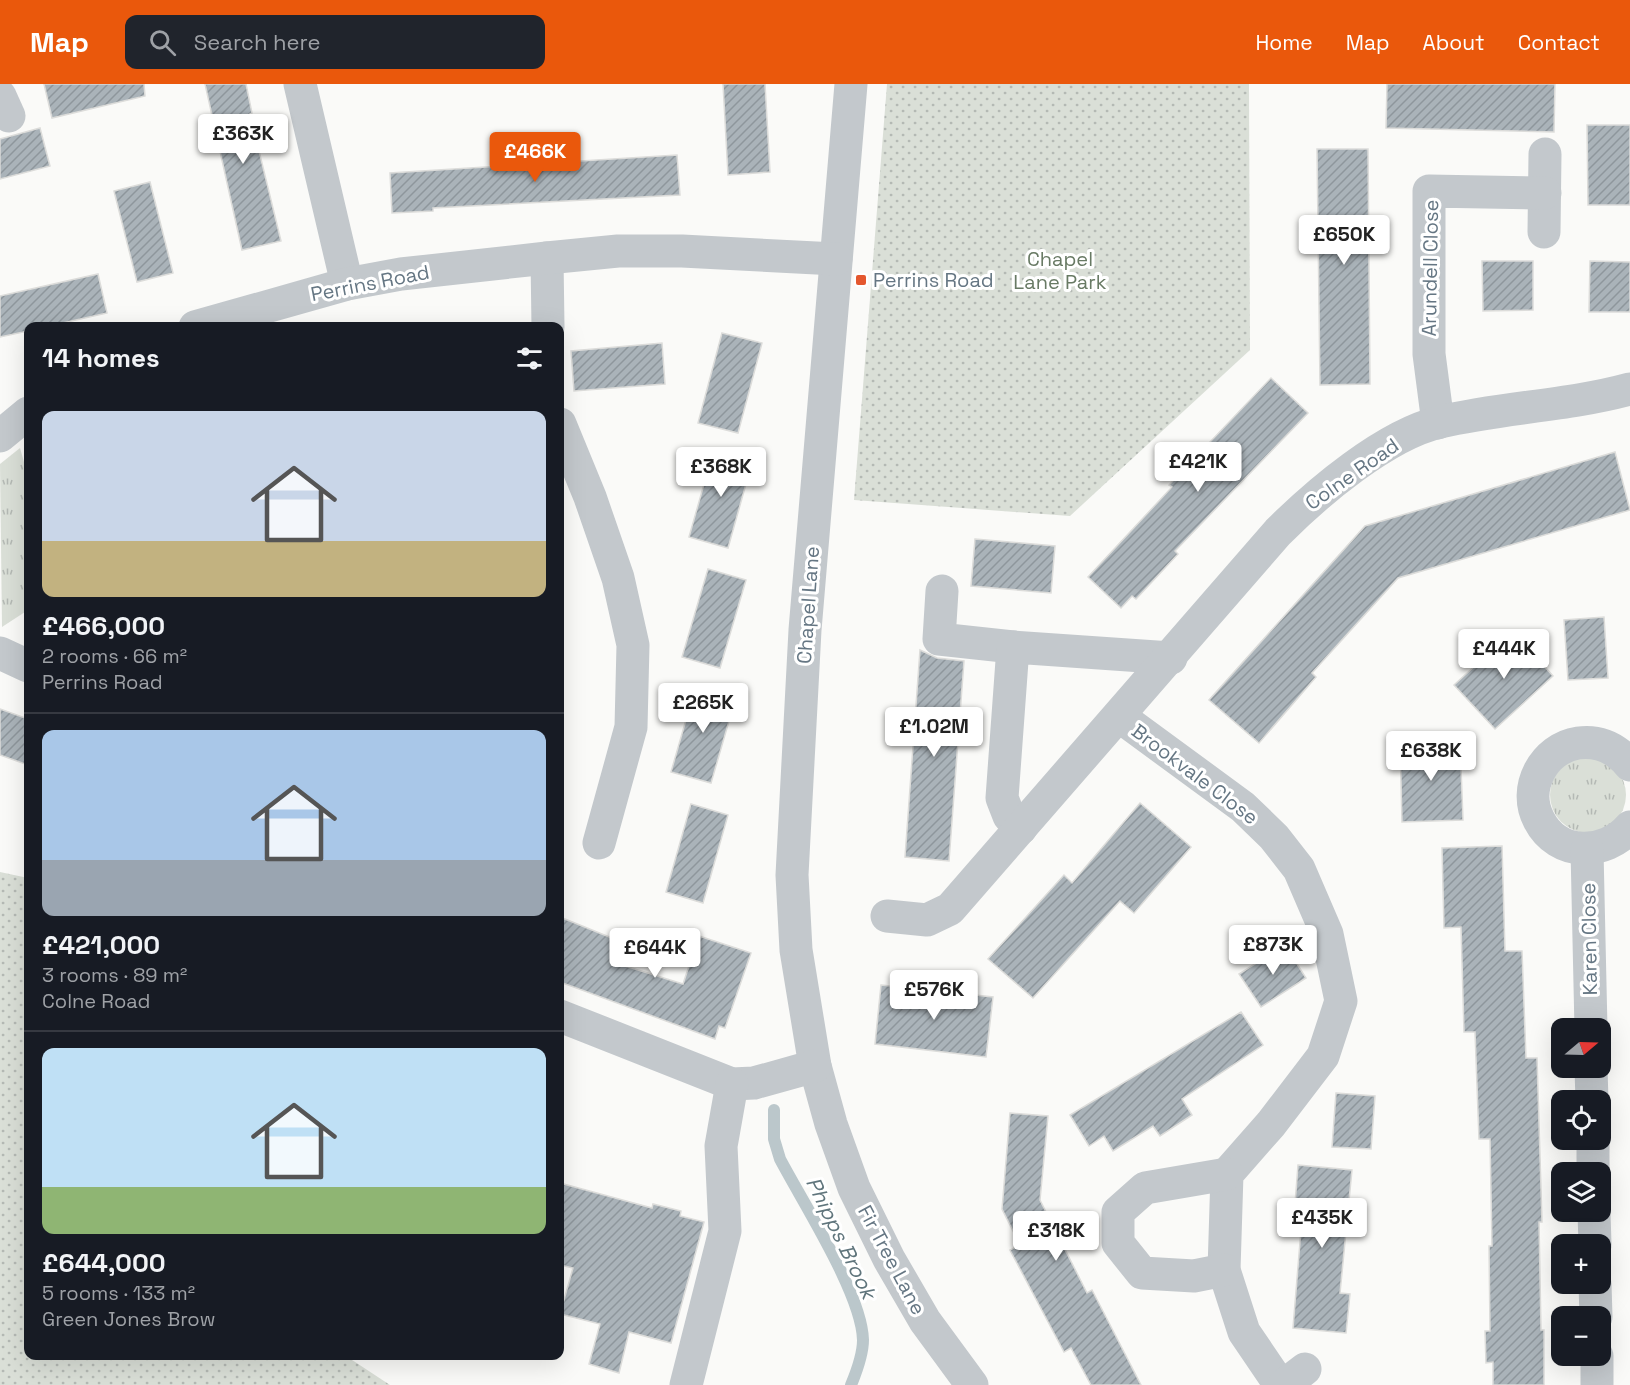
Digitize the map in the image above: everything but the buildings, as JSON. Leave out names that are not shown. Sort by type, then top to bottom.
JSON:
[{"type":"street","points":[[300,84],[347,284]]},
{"type":"street","name":"Chapel Lane","points":[[831,1124],[815,1066],[798,962],[792,875],[805,630],[851,84]]},
{"type":"street","points":[[1544,232],[1545,154]]},
{"type":"street","name":"Arundell Close","points":[[1438,423],[1429,354],[1429,191],[1545,193]]},
{"type":"street","name":"Perrins Road","points":[[213,322],[347,284],[401,274],[547,258],[618,251],[682,251],[836,259]]},
{"type":"street","points":[[547,258],[548,322]]},
{"type":"street","name":"Colne Road","points":[[888,913],[927,920],[940,916],[950,909],[1299,512],[1362,462],[1409,435],[1438,423],[1585,399],[1630,389]]},
{"type":"street","points":[[0,436],[24,416]]},
{"type":"street","points":[[564,434],[590,497],[618,578],[633,645],[631,728],[599,843]]},
{"type":"street","points":[[942,591],[939,639],[1170,658]]},
{"type":"street","points":[[1013,646],[1002,798],[1009,816],[1021,828]]},
{"type":"street","points":[[0,653],[24,664]]},
{"type":"street","name":"Brookvale Close","points":[[1119,716],[1243,807],[1274,837],[1299,868],[1326,934],[1341,1002],[1323,1056],[1271,1124],[1227,1174]]},
{"type":"street","points":[[1630,765],[1621,755],[1605,745],[1587,742],[1569,745],[1544,762],[1533,790],[1538,819],[1558,842],[1587,850],[1605,846],[1622,837],[1630,827]]},
{"type":"street","name":"Karen Close","points":[[1587,850],[1591,1018]]},
{"type":"street","points":[[564,1018],[732,1084],[754,1083],[815,1066]]},
{"type":"street","points":[[686,1385],[725,1231],[722,1146],[732,1084]]},
{"type":"street","name":"Fir Tree Lane","points":[[831,1124],[854,1188],[889,1259],[925,1321],[972,1385]]},
{"type":"street","points":[[1224,1270],[1194,1276],[1142,1273],[1118,1243],[1118,1212],[1145,1188],[1227,1174],[1224,1270],[1244,1332],[1290,1380]]},
{"type":"street","points":[[1597,1366],[1597,1385]]},
{"type":"green space","name":"Chapel Lane Park","points":[[887,84],[1249,84],[1250,350],[1070,516],[854,500]]},
{"type":"green space","points":[[20,448],[24,462],[24,613],[2,627],[0,464]]},
{"type":"green space","points":[[1581,757],[1595,757],[1609,763],[1620,774],[1626,788],[1623,810],[1615,822],[1595,833],[1581,833],[1567,827],[1556,816],[1550,802],[1550,788],[1556,774],[1567,763]]},
{"type":"green space","points":[[0,872],[24,877],[24,1360],[352,1360],[390,1385],[0,1385]]},
{"type":"waterway","name":"Phipps Brook","points":[[774,1110],[774,1139],[780,1159],[830,1249],[853,1298],[860,1321],[863,1345],[851,1385]]},
{"type":"place","name":"Perrins Road","points":[[861,280]]}]
